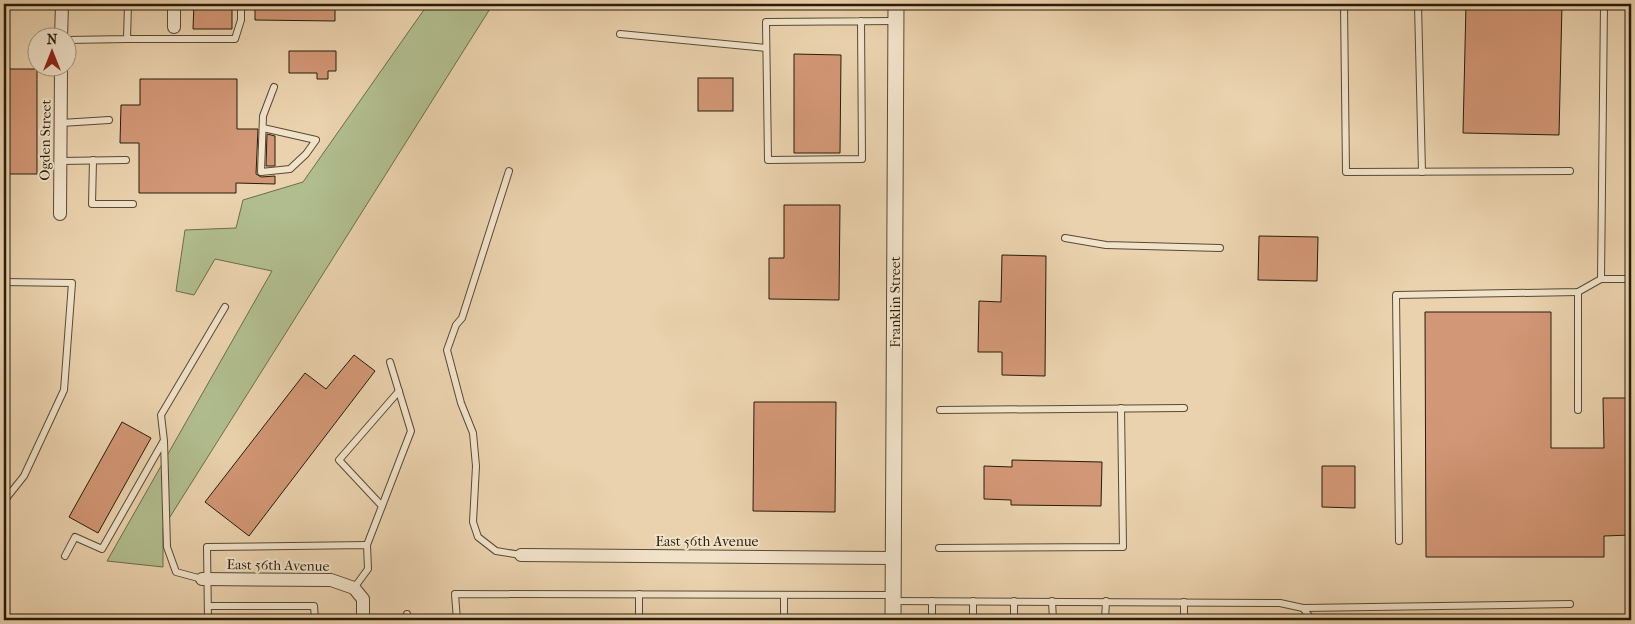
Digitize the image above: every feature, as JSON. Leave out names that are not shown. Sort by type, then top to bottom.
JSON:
[{"type":"street","points":[[61,28],[62,4]]},
{"type":"street","points":[[174,4],[174,33]]},
{"type":"street","name":"Franklin Street","points":[[893,620],[896,4]]},
{"type":"street","name":"Ogden Street","points":[[60,214],[61,78]]},
{"type":"street","name":"East 56th Avenue","points":[[521,555],[893,558]]},
{"type":"street","name":"East 56th Avenue","points":[[205,579],[331,580],[354,588]]},
{"type":"street","points":[[354,588],[363,599],[363,620]]},
{"type":"lane","points":[[127,39],[128,4],[174,4]]},
{"type":"lane","points":[[78,40],[127,39],[174,33],[235,39],[241,20],[241,4]]},
{"type":"lane","points":[[1344,4],[1346,172],[1570,171]]},
{"type":"lane","points":[[1418,4],[1422,172]]},
{"type":"lane","points":[[1601,279],[1604,4]]},
{"type":"lane","points":[[861,21],[862,159],[768,160],[766,22],[861,21],[896,21]]},
{"type":"lane","points":[[620,34],[766,48]]},
{"type":"lane","points":[[262,128],[316,140],[306,154],[290,169],[260,172],[262,128],[263,116],[274,87]]},
{"type":"lane","points":[[60,123],[109,120]]},
{"type":"lane","points":[[93,160],[92,204],[134,204]]},
{"type":"lane","points":[[60,161],[126,160]]},
{"type":"lane","points":[[509,171],[462,318],[456,325],[447,350],[461,402],[473,433],[476,466],[474,522],[478,537],[496,551],[521,555]]},
{"type":"lane","points":[[1065,238],[1106,244],[1220,248]]},
{"type":"lane","points":[[1399,540],[1396,295],[1578,292],[1601,279],[1631,279]]},
{"type":"lane","points":[[4,282],[72,283],[64,390],[24,476],[4,501]]},
{"type":"lane","points":[[1578,292],[1578,410]]},
{"type":"lane","points":[[205,579],[176,572],[167,547],[164,441],[160,415],[225,307]]},
{"type":"lane","points":[[354,588],[368,569],[367,546],[411,431],[390,362]]},
{"type":"lane","points":[[382,506],[338,460],[399,391]]},
{"type":"lane","points":[[938,548],[1123,548],[1121,408]]},
{"type":"lane","points":[[940,410],[1184,408]]},
{"type":"lane","points":[[65,556],[75,537],[102,549],[164,441]]},
{"type":"lane","points":[[208,620],[205,579],[207,547],[367,546]]},
{"type":"lane","points":[[457,620],[455,594],[784,595],[932,601],[1280,603],[1303,608],[1570,604]]},
{"type":"lane","points":[[639,594],[639,620]]},
{"type":"lane","points":[[784,595],[784,620]]},
{"type":"lane","points":[[932,601],[932,620]]},
{"type":"lane","points":[[973,601],[973,620]]},
{"type":"lane","points":[[1014,601],[1014,620]]},
{"type":"lane","points":[[1052,601],[1052,620]]},
{"type":"lane","points":[[1106,601],[1106,620]]},
{"type":"lane","points":[[1184,602],[1184,620]]},
{"type":"lane","points":[[208,606],[314,606],[315,620]]},
{"type":"lane","points":[[1303,608],[1312,620]]},
{"type":"green space","points":[[428,4],[493,4],[163,528],[163,567],[107,561],[272,271],[215,259],[194,295],[176,291],[185,230],[236,228],[243,200],[303,182]]},
{"type":"building","points":[[194,4],[232,4],[232,29],[193,29]]},
{"type":"building","points":[[255,4],[335,4],[335,21],[255,20]]},
{"type":"building","points":[[1466,4],[1562,4],[1559,135],[1463,133]]},
{"type":"building","points":[[289,51],[336,51],[336,71],[328,71],[328,79],[317,79],[317,73],[289,73]]},
{"type":"building","points":[[794,54],[841,55],[840,153],[794,153]]},
{"type":"building","points":[[4,69],[28,69],[28,78],[37,78],[37,174],[4,174]]},
{"type":"building","points":[[698,78],[733,78],[733,111],[698,111]]},
{"type":"building","points":[[140,79],[237,79],[237,129],[258,129],[256,174],[261,177],[275,176],[275,184],[236,183],[236,193],[139,193],[139,143],[120,143],[121,105],[140,105]]},
{"type":"building","points":[[267,134],[275,136],[275,166],[266,166]]},
{"type":"building","points":[[784,205],[840,205],[839,300],[769,299],[769,258],[784,258]]},
{"type":"building","points":[[1259,236],[1318,237],[1317,281],[1258,280]]},
{"type":"building","points":[[1002,255],[1046,256],[1045,376],[1002,375],[1002,352],[978,352],[979,301],[1001,302]]},
{"type":"building","points":[[1425,312],[1551,312],[1551,448],[1604,448],[1603,398],[1631,398],[1631,535],[1604,536],[1604,557],[1426,557]]},
{"type":"building","points":[[354,355],[375,371],[249,536],[205,502],[305,373],[326,389]]},
{"type":"building","points":[[754,402],[836,402],[835,512],[753,511]]},
{"type":"building","points":[[122,422],[151,438],[98,533],[69,517]]},
{"type":"building","points":[[1012,460],[1102,462],[1101,506],[1011,505],[1011,500],[984,499],[984,466],[1012,467]]},
{"type":"building","points":[[1322,466],[1355,466],[1355,508],[1322,507]]},
{"type":"railway","points":[[1626,620],[1631,614]]}]
